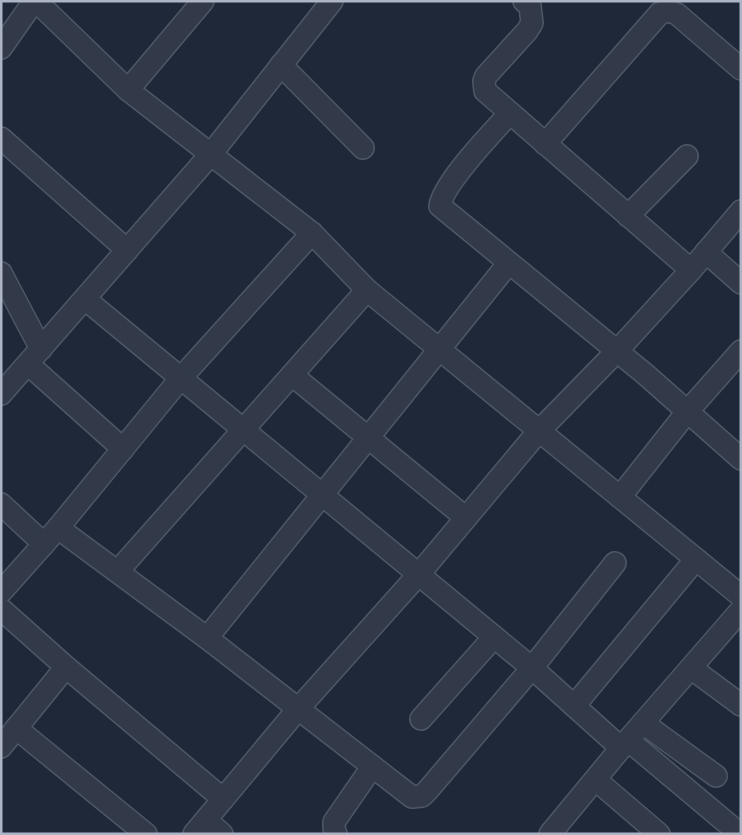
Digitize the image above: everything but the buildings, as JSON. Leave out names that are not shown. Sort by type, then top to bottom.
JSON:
[{"type":"street","points":[[1,48],[35,1],[128,90],[312,234],[367,290],[538,432],[741,596]]},
{"type":"street","points":[[128,90],[203,1]]},
{"type":"street","points":[[1,394],[211,154],[332,1]]},
{"type":"street","points":[[524,1],[530,6],[532,22],[527,31],[484,81],[485,91],[691,270]]},
{"type":"street","points":[[545,144],[660,13],[669,10],[677,14],[741,68]]},
{"type":"street","points":[[281,65],[363,148]]},
{"type":"street","points":[[510,113],[457,175],[441,200],[440,206],[508,264],[617,351],[741,459]]},
{"type":"street","points":[[1,138],[127,250]]},
{"type":"street","points":[[628,216],[686,156]]},
{"type":"street","points":[[222,834],[200,827],[298,710],[419,574],[538,432],[617,351],[691,270],[741,211]]},
{"type":"street","points":[[1,592],[58,528],[180,379],[312,234]]},
{"type":"street","points":[[706,252],[741,283]]},
{"type":"street","points":[[207,638],[508,264]]},
{"type":"street","points":[[1,273],[34,356],[123,449]]},
{"type":"street","points":[[118,572],[367,290]]},
{"type":"street","points":[[84,299],[242,431],[419,574],[532,668],[574,706],[740,834]]},
{"type":"street","points":[[620,497],[687,412],[741,351]]},
{"type":"street","points":[[292,375],[466,518]]},
{"type":"street","points":[[1,504],[44,544]]},
{"type":"street","points":[[58,528],[207,638],[405,794],[412,797],[422,796],[532,668],[616,563]]},
{"type":"street","points":[[574,706],[696,559]]},
{"type":"street","points":[[1,609],[66,667],[223,799]]},
{"type":"street","points":[[550,834],[624,744],[741,610]]},
{"type":"street","points":[[421,719],[494,637]]},
{"type":"street","points":[[1,746],[66,667]]},
{"type":"street","points":[[691,668],[741,706]]},
{"type":"street","points":[[643,723],[716,776]]},
{"type":"street","points":[[16,728],[146,834]]},
{"type":"street","points":[[336,834],[334,822],[372,767]]},
{"type":"street","points":[[596,780],[659,834]]}]
